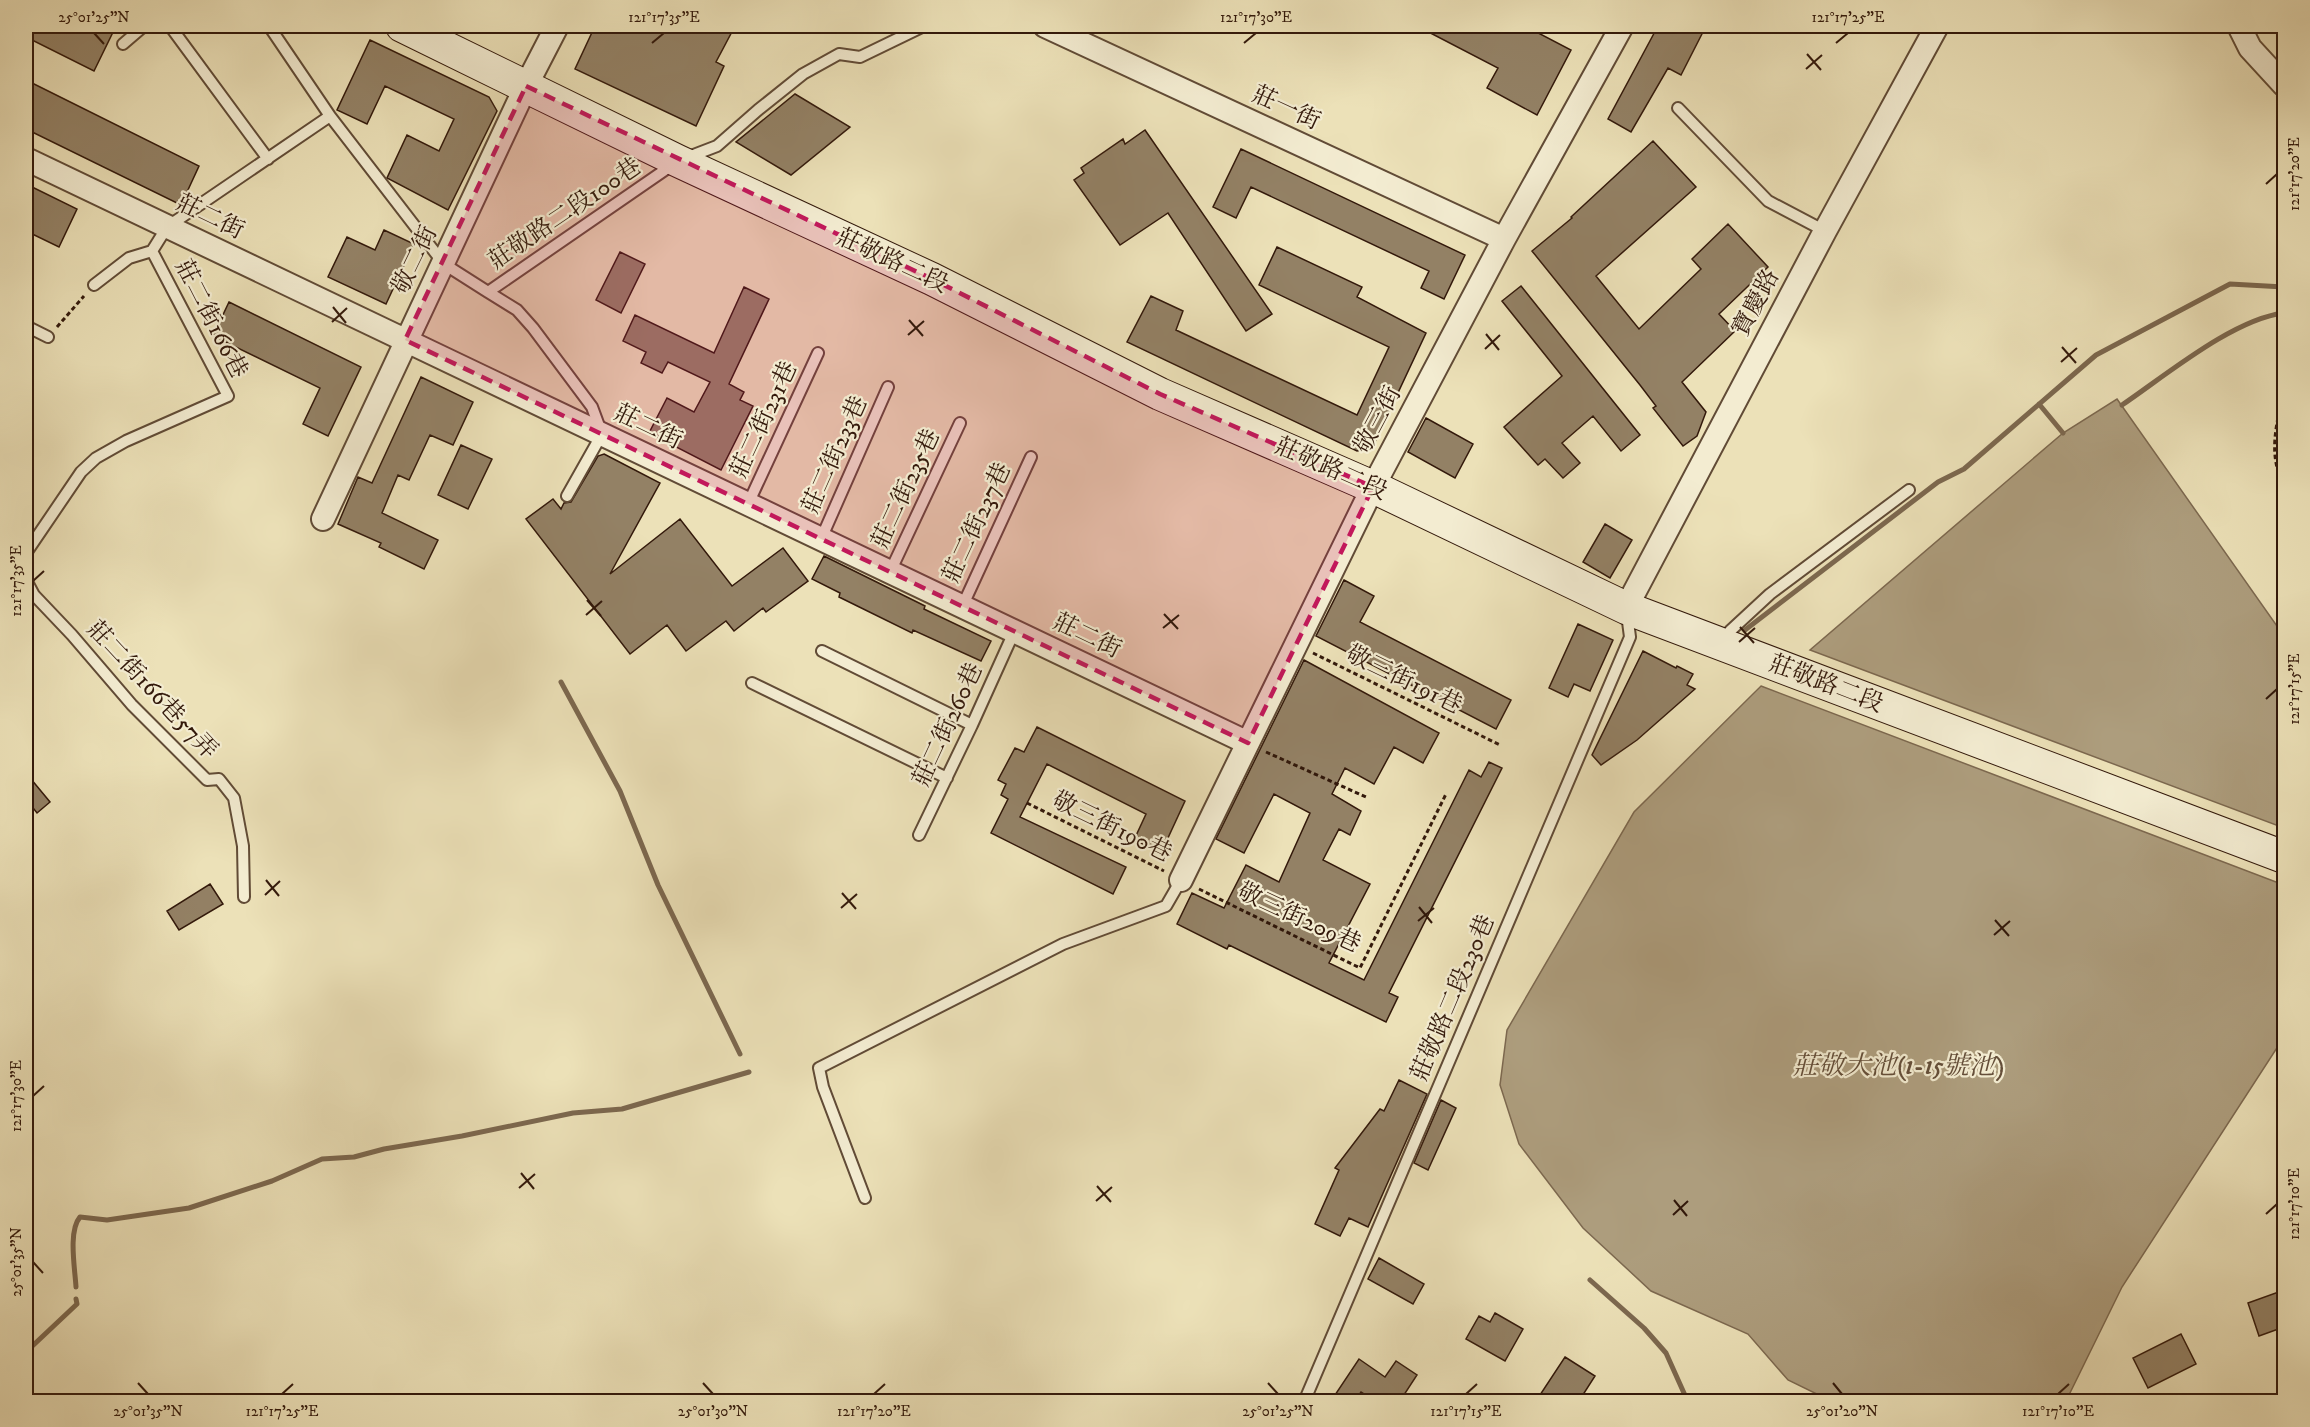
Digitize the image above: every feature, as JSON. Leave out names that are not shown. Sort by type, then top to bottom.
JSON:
[{"type":"street","name":"莊敬路二段","points":[[402,26],[678,161],[932,279],[1160,394],[1373,487],[1626,608],[2284,857]]},
{"type":"street","name":"敬二街","points":[[323,519],[405,340],[444,264],[526,86],[557,26]]},
{"type":"street","name":"敬三街","points":[[1181,880],[1373,487],[1504,239],[1622,26]]},
{"type":"street","points":[[2239,26],[2250,48],[2284,85]]},
{"type":"street","name":"莊一街","points":[[1051,27],[1504,239]]},
{"type":"street","name":"寶慶路","points":[[1626,608],[1825,231],[1929,28]]},
{"type":"street","name":"莊二街","points":[[26,159],[1248,743]]},
{"type":"lane","points":[[123,44],[144,26]]},
{"type":"lane","points":[[170,26],[268,159]]},
{"type":"lane","name":"莊敬路二段100巷","points":[[269,26],[330,116],[444,264],[488,292],[678,161],[717,146],[804,74],[839,54],[860,57],[924,26]]},
{"type":"lane","points":[[1678,108],[1768,201],[1825,231]]},
{"type":"lane","points":[[93,285],[129,258],[152,251],[167,227],[330,116]]},
{"type":"lane","name":"莊二街166巷","points":[[26,553],[81,472],[96,458],[126,441],[228,396],[152,251]]},
{"type":"lane","points":[[488,292],[517,310],[592,407],[602,434],[567,496]]},
{"type":"lane","points":[[26,326],[48,337]]},
{"type":"lane","name":"莊二街231巷","points":[[748,504],[818,353]]},
{"type":"lane","name":"莊二街233巷","points":[[821,539],[888,387]]},
{"type":"lane","name":"莊二街235巷","points":[[890,572],[960,423]]},
{"type":"lane","name":"莊二街237巷","points":[[962,607],[1031,457]]},
{"type":"lane","points":[[1721,645],[1730,631],[1770,594],[1909,490]]},
{"type":"lane","name":"莊二街166巷57弄","points":[[26,580],[34,595],[132,705],[207,780],[219,779],[234,798],[243,846],[244,897]]},
{"type":"lane","name":"莊敬路二段230巷","points":[[1304,1401],[1630,637],[1626,608]]},
{"type":"lane","name":"莊二街260巷","points":[[919,835],[1014,632]]},
{"type":"lane","points":[[822,651],[972,725]]},
{"type":"lane","points":[[752,683],[946,778]]},
{"type":"lane","points":[[865,1198],[823,1087],[819,1068],[1063,944],[1166,906],[1181,880]]},
{"type":"path","points":[[48,337],[93,285]]},
{"type":"path","points":[[2284,388],[2273,458],[2284,487]]},
{"type":"path","points":[[2277,424],[2284,423]]},
{"type":"path","name":"敬三街191巷","points":[[1295,645],[1500,745]]},
{"type":"path","points":[[1248,743],[1366,797]]},
{"type":"path","name":"敬三街209巷","points":[[1181,880],[1360,968],[1446,794]]},
{"type":"path","name":"敬三街190巷","points":[[1027,804],[1181,880]]},
{"type":"highlighted area","points":[[526,86],[932,279],[1160,394],[1373,487],[1248,743],[405,340]]},
{"type":"water","points":[[2117,399],[2284,636],[2284,828],[1810,650],[2063,433]]},
{"type":"water","name":"莊敬大池(1-15號池)","points":[[1761,686],[2284,885],[2284,1037],[2122,1287],[2066,1401],[1831,1401],[1788,1380],[1748,1334],[1651,1291],[1583,1228],[1519,1144],[1500,1085],[1507,1030],[1634,812]]},
{"type":"building","points":[[26,26],[116,26],[94,71],[26,37]]},
{"type":"building","points":[[595,26],[735,26],[716,62],[724,66],[696,126],[575,69]]},
{"type":"building","points":[[1417,26],[1525,26],[1571,50],[1537,115],[1487,88],[1498,68]]},
{"type":"building","points":[[1658,26],[1706,26],[1681,75],[1668,68],[1631,132],[1608,119]]},
{"type":"building","points":[[370,40],[489,97],[497,111],[448,210],[387,178],[407,135],[439,151],[454,119],[385,86],[367,124],[337,110]]},
{"type":"building","points":[[26,80],[199,166],[181,205],[26,129]]},
{"type":"building","points":[[795,94],[850,127],[791,175],[736,142]]},
{"type":"building","points":[[1145,130],[1272,314],[1246,331],[1168,213],[1120,245],[1074,180],[1084,173],[1081,168],[1123,139],[1125,144]]},
{"type":"building","points":[[1653,141],[1696,187],[1596,276],[1639,329],[1701,269],[1692,259],[1728,224],[1768,267],[1719,314],[1735,331],[1682,382],[1706,412],[1697,436],[1683,446],[1653,408],[1656,406],[1640,385],[1532,251],[1572,218]]},
{"type":"building","points":[[1241,149],[1465,255],[1444,299],[1421,288],[1429,271],[1251,187],[1236,218],[1213,207]]},
{"type":"building","points":[[26,184],[77,209],[59,247],[26,231]]},
{"type":"building","points":[[384,230],[414,244],[386,304],[328,277],[347,237],[375,250]]},
{"type":"building","points":[[1277,247],[1362,287],[1357,297],[1426,333],[1372,448],[1357,451],[1127,342],[1151,296],[1183,311],[1176,330],[1357,415],[1389,347],[1259,285]]},
{"type":"building","points":[[620,252],[645,264],[621,313],[596,300]]},
{"type":"building","points":[[1521,286],[1640,435],[1621,451],[1593,416],[1562,443],[1580,463],[1563,478],[1545,459],[1538,465],[1504,427],[1562,376],[1502,301]]},
{"type":"building","points":[[744,287],[769,299],[729,384],[744,392],[740,400],[753,406],[721,470],[649,433],[667,398],[694,412],[710,382],[668,362],[662,373],[641,363],[646,352],[623,341],[635,315],[714,353]]},
{"type":"building","points":[[229,302],[361,367],[328,436],[303,424],[320,388],[213,336]]},
{"type":"building","points":[[421,377],[473,402],[453,445],[430,435],[409,480],[398,475],[382,513],[438,540],[424,569],[379,547],[381,543],[338,524],[358,477],[372,483]]},
{"type":"building","points":[[1426,418],[1473,444],[1455,478],[1408,452]]},
{"type":"building","points":[[461,445],[492,459],[468,509],[438,495]]},
{"type":"building","points":[[604,454],[660,483],[610,574],[680,519],[732,586],[783,548],[808,581],[766,612],[763,608],[734,631],[726,621],[686,651],[667,625],[630,654],[526,519],[553,499],[561,509],[564,503],[571,502],[598,456]]},
{"type":"building","points":[[1605,524],[1632,540],[1610,578],[1583,562]]},
{"type":"building","points":[[824,556],[925,606],[924,609],[991,641],[981,661],[913,630],[912,633],[839,597],[840,593],[812,579]]},
{"type":"building","points":[[1344,580],[1374,596],[1360,622],[1511,700],[1496,729],[1316,636]]},
{"type":"building","points":[[1578,624],[1613,640],[1590,691],[1574,684],[1568,697],[1549,688]]},
{"type":"building","points":[[1643,651],[1693,674],[1687,685],[1695,689],[1637,740],[1601,765],[1592,755]]},
{"type":"building","points":[[1304,660],[1439,733],[1423,763],[1394,747],[1374,784],[1345,768],[1332,794],[1361,811],[1350,835],[1339,829],[1323,860],[1370,884],[1329,963],[1364,980],[1469,770],[1481,777],[1489,762],[1502,768],[1389,993],[1398,997],[1386,1022],[1229,945],[1227,949],[1177,924],[1192,893],[1224,908],[1246,865],[1279,882],[1310,813],[1274,794],[1244,853],[1216,839]]},
{"type":"building","points":[[1037,727],[1185,801],[1161,853],[1134,840],[1146,814],[1047,764],[1020,817],[1126,867],[1113,894],[991,833],[1008,799],[1001,795],[1006,784],[998,780],[1015,748],[1024,752]]},
{"type":"building","points":[[26,773],[50,802],[37,813],[26,799]]},
{"type":"building","points":[[210,884],[223,904],[179,930],[167,911]]},
{"type":"building","points":[[1399,1080],[1427,1094],[1368,1227],[1349,1218],[1340,1236],[1315,1224],[1339,1170],[1335,1168],[1380,1109],[1384,1111]]},
{"type":"building","points":[[1441,1100],[1456,1108],[1428,1170],[1414,1163]]},
{"type":"building","points":[[1379,1258],[1424,1284],[1413,1304],[1368,1279]]},
{"type":"building","points":[[2284,1290],[2284,1327],[2259,1336],[2248,1303]]},
{"type":"building","points":[[1495,1313],[1523,1329],[1505,1361],[1466,1339],[1479,1316],[1490,1322]]},
{"type":"building","points":[[2181,1334],[2196,1364],[2148,1388],[2133,1358]]},
{"type":"building","points":[[1565,1357],[1595,1376],[1579,1401],[1536,1401]]},
{"type":"building","points":[[1359,1359],[1385,1377],[1396,1361],[1417,1375],[1400,1401],[1375,1401],[1361,1392],[1355,1401],[1331,1401]]},
{"type":"waterway","points":[[1745,630],[1938,482],[1964,469],[2096,355],[2230,284],[2284,287]]},
{"type":"waterway","points":[[2122,405],[2222,337],[2264,317],[2284,313]]},
{"type":"waterway","points":[[2039,404],[2063,433]]},
{"type":"waterway","points":[[561,682],[620,791],[658,885],[740,1054]]},
{"type":"waterway","points":[[76,1287],[73,1241],[76,1223],[80,1217],[107,1220],[189,1208],[272,1181],[322,1159],[354,1157],[384,1149],[462,1136],[573,1113],[622,1109],[749,1072]]},
{"type":"waterway","points":[[1590,1280],[1644,1328],[1666,1353],[1688,1402]]},
{"type":"waterway","points":[[26,1352],[77,1304],[76,1299]]}]
